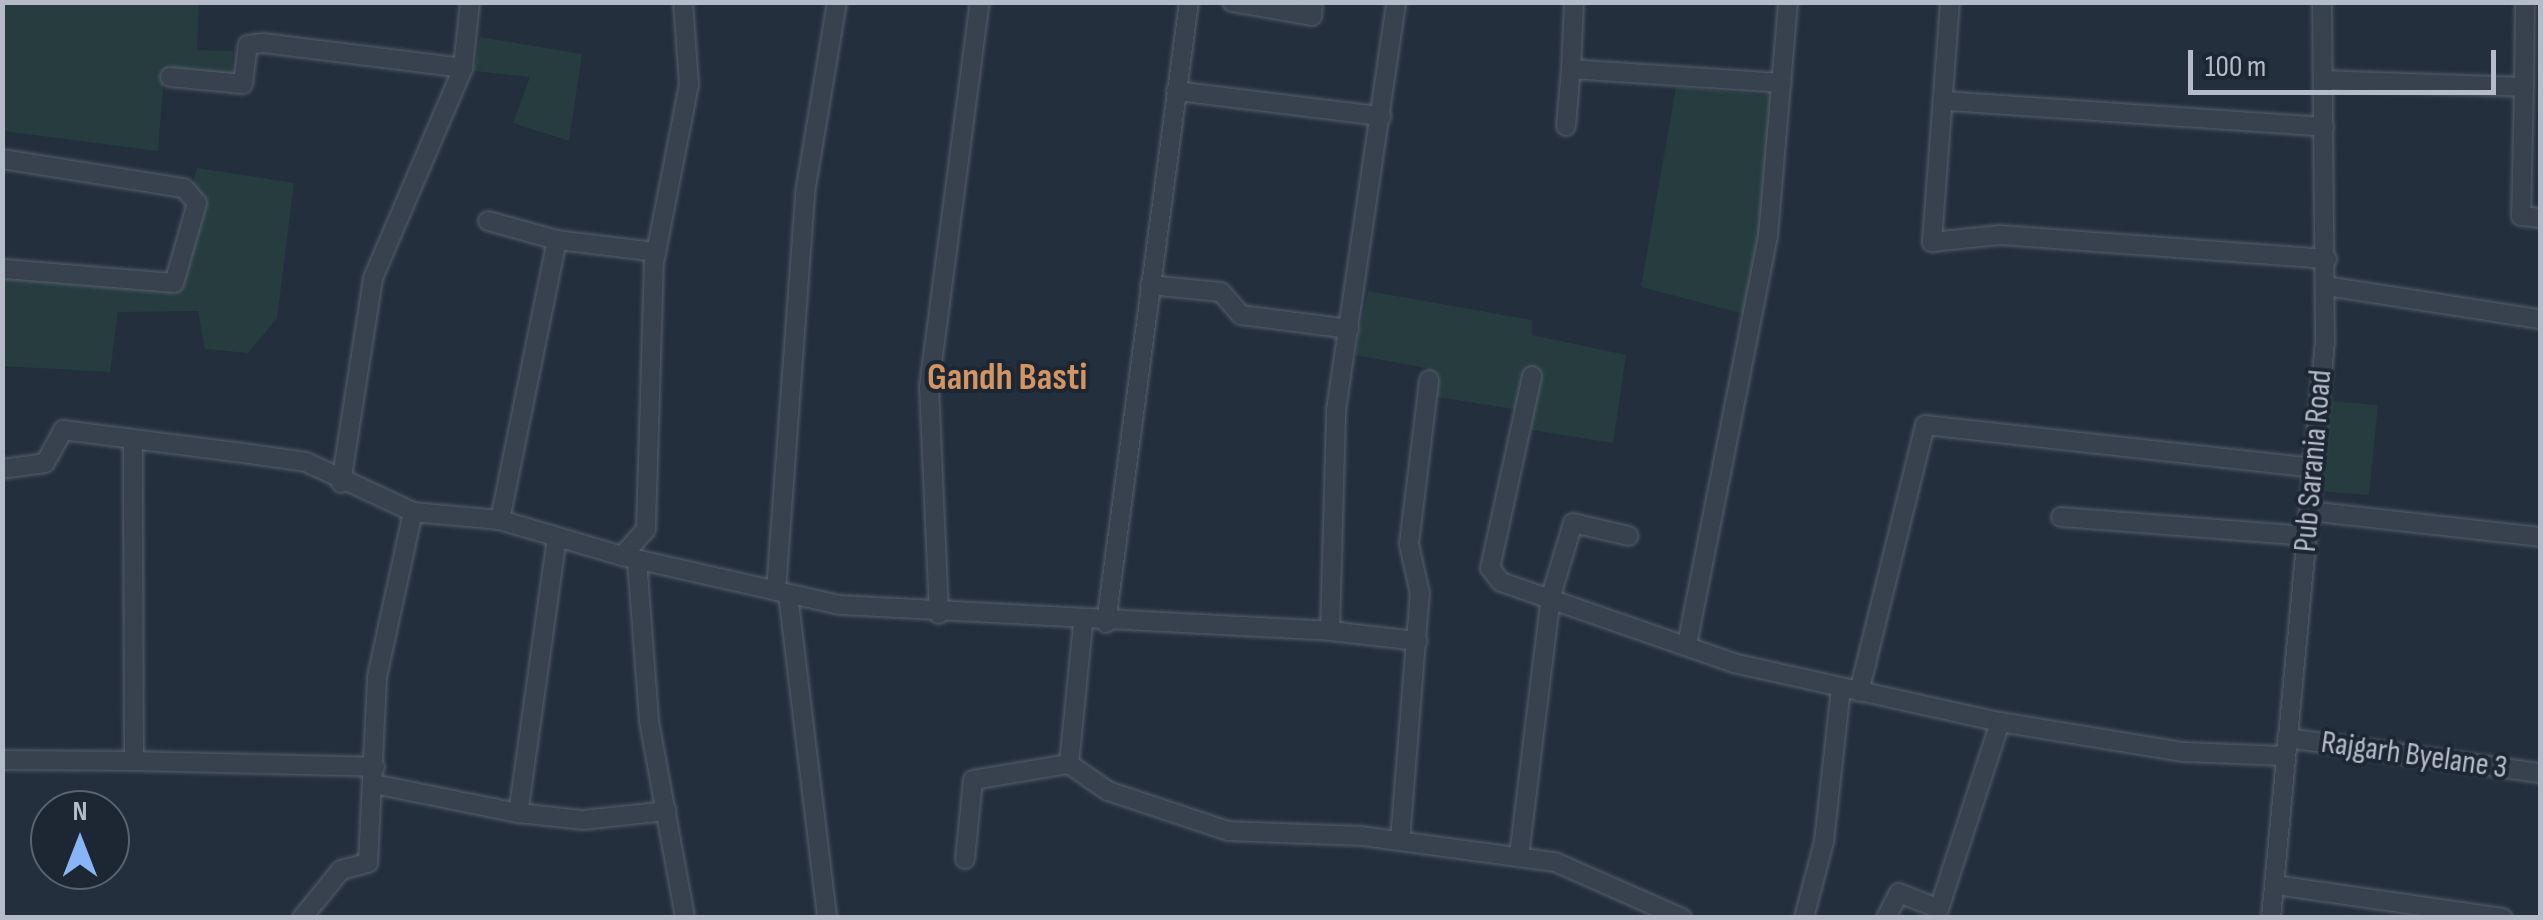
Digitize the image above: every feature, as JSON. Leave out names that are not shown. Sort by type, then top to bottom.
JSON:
[{"type":"street","points":[[341,483],[373,278],[462,68],[470,2]]},
{"type":"street","points":[[684,2],[689,86],[656,252],[646,529],[629,558],[649,722],[686,918]]},
{"type":"street","points":[[828,918],[782,592],[805,192],[837,2]]},
{"type":"street","points":[[939,614],[929,388],[980,2]]},
{"type":"street","points":[[1106,623],[1189,2]]},
{"type":"street","points":[[1232,2],[1312,16],[1313,2]]},
{"type":"street","points":[[1330,630],[1336,410],[1396,2]]},
{"type":"street","points":[[1566,126],[1574,2]]},
{"type":"street","points":[[1686,645],[1768,236],[1788,2]]},
{"type":"street","points":[[1950,2],[1946,101],[1932,242],[2000,236],[2326,259]]},
{"type":"street","name":"Pub Sarania Road","points":[[2271,918],[2314,468],[2326,286],[2322,2]]},
{"type":"street","points":[[2525,2],[2521,216],[2540,218]]},
{"type":"street","points":[[170,77],[243,84],[248,45],[264,43],[462,68]]},
{"type":"street","points":[[1570,69],[1782,84]]},
{"type":"street","points":[[2324,80],[2524,87]]},
{"type":"street","points":[[1176,91],[1381,116]]},
{"type":"street","points":[[1946,101],[2324,127]]},
{"type":"street","points":[[2,159],[184,188],[197,203],[174,283],[2,268]]},
{"type":"street","points":[[488,222],[557,240],[656,252]]},
{"type":"street","points":[[500,520],[557,240]]},
{"type":"street","points":[[1150,285],[1221,292],[1241,315],[1349,328]]},
{"type":"street","points":[[2326,286],[2540,320]]},
{"type":"street","name":"Rajgarh Byelane 3","points":[[1532,376],[1490,568],[1500,582],[1686,645],[1850,690],[2000,722],[2184,752],[2286,747],[2540,773]]},
{"type":"street","points":[[1400,840],[1420,594],[1409,544],[1429,380]]},
{"type":"street","points":[[1804,918],[1824,842],[1850,690],[1925,425],[2314,468]]},
{"type":"street","points":[[2,469],[45,463],[63,430],[306,462],[341,483],[412,512],[500,520],[629,558],[782,592],[939,614],[1083,624],[1330,630],[1418,641]]},
{"type":"street","points":[[133,440],[134,761]]},
{"type":"street","points":[[2310,511],[2540,537]]},
{"type":"street","points":[[302,918],[341,870],[368,863],[377,676],[412,512]]},
{"type":"street","points":[[2061,517],[2307,536]]},
{"type":"street","points":[[1519,856],[1550,596],[1573,524],[1629,536]]},
{"type":"street","points":[[518,813],[557,538]]},
{"type":"street","points":[[1069,764],[1083,624]]},
{"type":"street","points":[[1886,918],[1899,894],[1939,909],[2000,722]]},
{"type":"street","points":[[2,760],[134,761],[375,776],[518,813],[582,820],[666,811]]},
{"type":"street","points":[[964,859],[973,780],[1069,764],[1108,791],[1228,831],[1400,840],[1554,862],[1682,918]]},
{"type":"street","points":[[2275,885],[2503,918]]},
{"type":"green space","points":[[3,3],[199,3],[197,50],[233,51],[231,81],[164,76],[158,151],[3,131]]},
{"type":"green space","points":[[480,37],[582,54],[569,141],[513,123],[530,77],[474,71]]},
{"type":"green space","points":[[1676,87],[1777,96],[1749,315],[1641,287]]},
{"type":"green space","points":[[197,168],[294,183],[277,318],[248,353],[205,349],[198,311],[118,312],[110,372],[3,366],[2,267],[163,288]]},
{"type":"green space","points":[[1368,291],[1532,320],[1532,335],[1626,355],[1613,443],[1532,430],[1513,409],[1425,395],[1427,368],[1355,355]]},
{"type":"green space","points":[[2331,401],[2378,405],[2369,495],[2322,491]]},
{"type":"district","name":"Gandh Basti","points":[[1007,378]]}]
